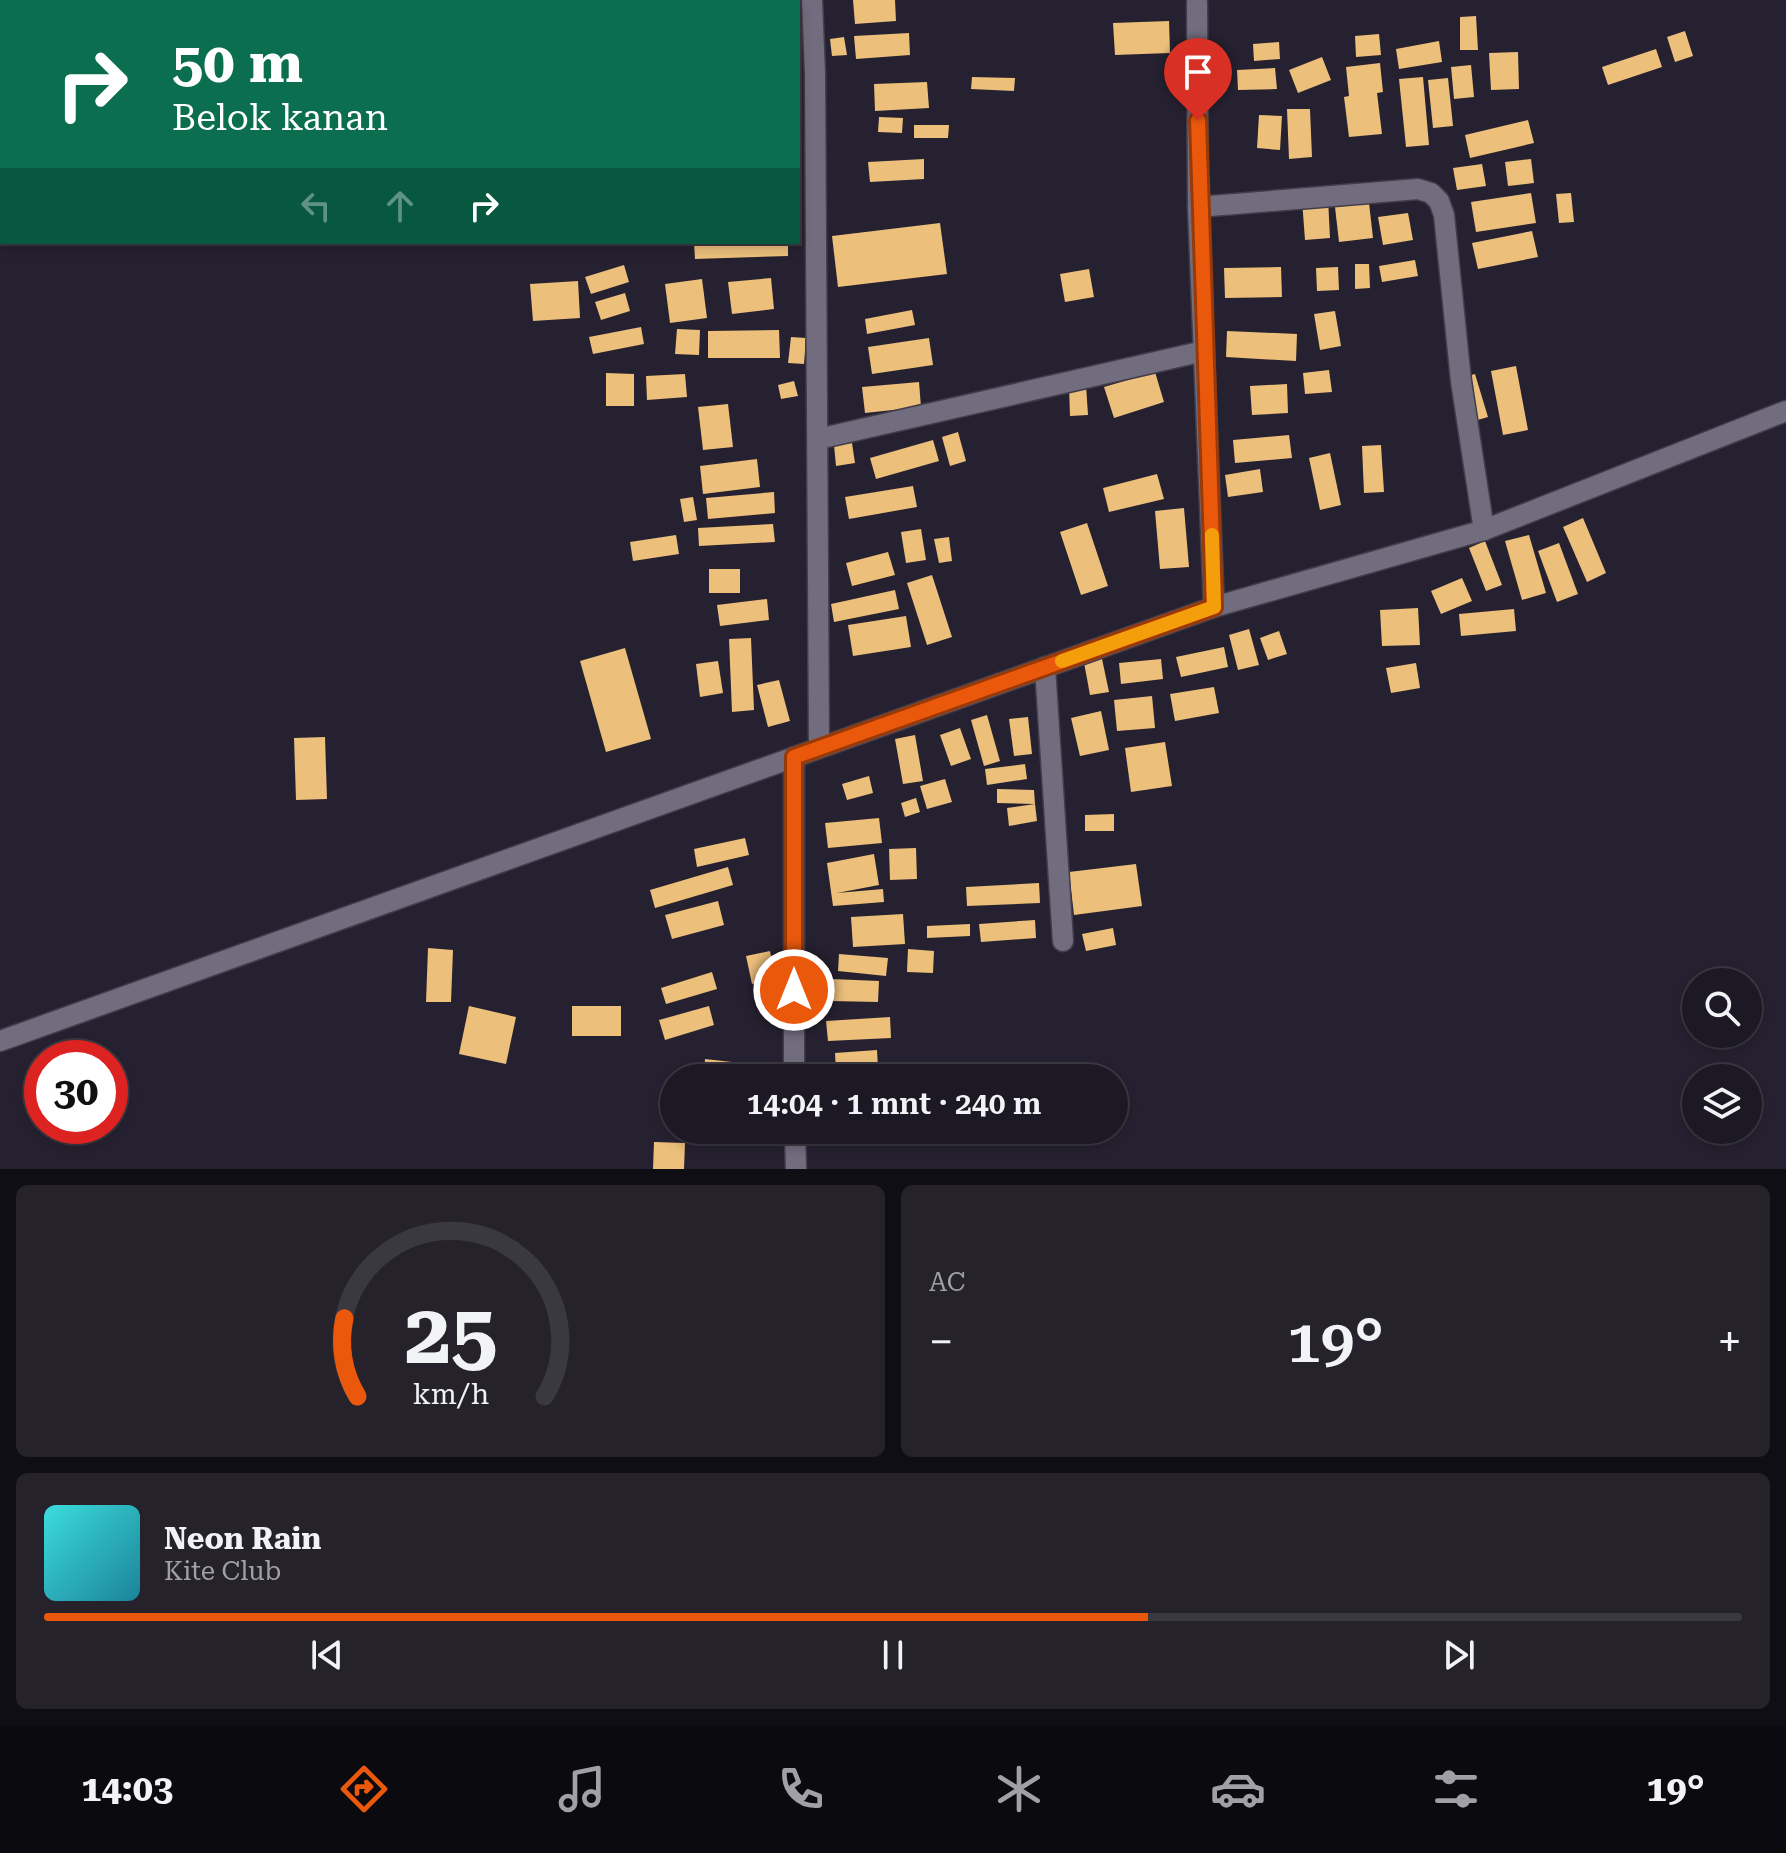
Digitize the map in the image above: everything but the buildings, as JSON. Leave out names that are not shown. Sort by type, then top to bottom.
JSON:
[{"type":"street","points":[[812,0],[819,745]]},
{"type":"street","points":[[1197,3],[1198,207],[1214,607]]},
{"type":"street","points":[[1198,207],[1418,189],[1431,193],[1439,201],[1448,243],[1461,381],[1484,530]]},
{"type":"street","points":[[818,439],[1204,351]]},
{"type":"street","points":[[0,1041],[794,757],[819,745],[1214,607],[1484,530],[1786,411]]},
{"type":"street","points":[[1045,667],[1063,941]]},
{"type":"street","points":[[794,757],[794,1064]]},
{"type":"street","points":[[795,1144],[796,1169]]},
{"type":"slow traffic","points":[[1062,661],[1214,607],[1212,535]]},
{"type":"route","points":[[794,990],[794,757],[819,745],[1214,607],[1198,207],[1198,120]]}]
